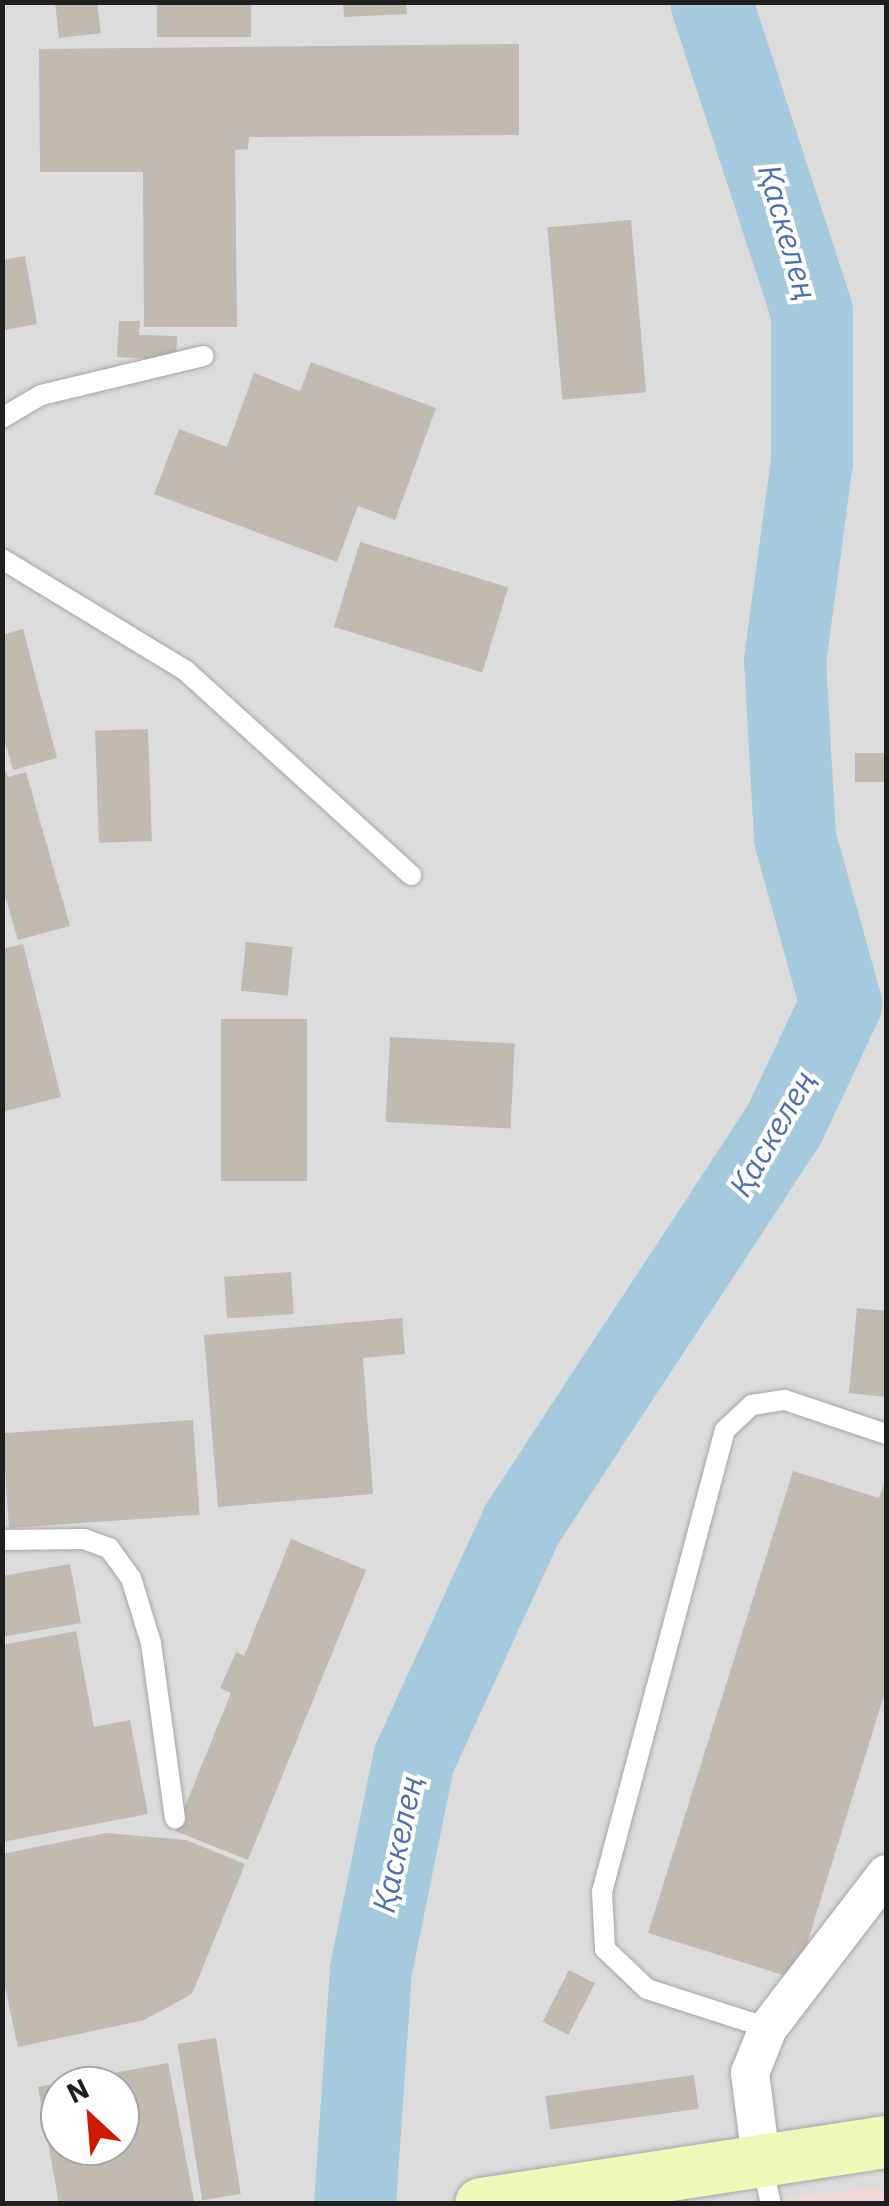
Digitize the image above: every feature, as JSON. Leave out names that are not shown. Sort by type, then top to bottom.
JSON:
[{"type":"main road","points":[[481,2204],[766,2181],[886,2142]]},
{"type":"street","points":[[766,2181],[750,2074],[768,2028],[886,1874]]},
{"type":"lane","points":[[2,418],[41,395],[204,356]]},
{"type":"lane","points":[[2,559],[186,671],[411,875]]},
{"type":"lane","points":[[768,2028],[646,1989],[605,1949],[602,1892],[725,1430],[752,1404],[785,1400],[886,1434]]},
{"type":"lane","points":[[2,1540],[84,1539],[109,1548],[131,1578],[150,1643],[175,1818]]},
{"type":"shaded area","name":"Қаскелең","points":[[3,3],[886,3],[886,2203],[3,2204]]},
{"type":"shaded area","points":[[886,2187],[886,2203],[731,2204],[739,2202]]},
{"type":"building","points":[[55,2],[97,2],[101,33],[59,38]]},
{"type":"building","points":[[157,2],[251,2],[251,37],[157,37]]},
{"type":"building","points":[[343,2],[406,2],[407,14],[344,17]]},
{"type":"building","points":[[519,44],[519,135],[249,137],[248,149],[235,150],[237,327],[144,327],[143,172],[40,172],[39,49]]},
{"type":"building","points":[[631,220],[646,392],[562,400],[547,227]]},
{"type":"building","points":[[25,256],[37,324],[5,330],[2,260]]},
{"type":"building","points":[[119,321],[140,321],[139,335],[177,336],[176,360],[117,357]]},
{"type":"building","points":[[311,362],[436,408],[395,520],[358,506],[337,562],[154,494],[179,429],[227,447],[254,373],[300,391]]},
{"type":"building","points":[[360,542],[508,587],[482,672],[334,627]]},
{"type":"building","points":[[23,629],[57,758],[13,770],[2,732],[2,635]]},
{"type":"building","points":[[148,729],[152,841],[99,843],[95,731]]},
{"type":"building","points":[[855,753],[886,753],[886,782],[855,782]]},
{"type":"building","points":[[2,762],[8,777],[26,772],[70,926],[18,940],[2,885]]},
{"type":"building","points":[[246,942],[293,947],[288,996],[241,991]]},
{"type":"building","points":[[23,944],[61,1097],[2,1112],[2,949]]},
{"type":"building","points":[[221,1019],[307,1019],[307,1181],[221,1181]]},
{"type":"building","points":[[390,1037],[515,1044],[510,1128],[386,1122]]},
{"type":"building","points":[[291,1272],[294,1314],[227,1319],[224,1277]]},
{"type":"building","points":[[857,1308],[886,1311],[886,1397],[849,1393]]},
{"type":"building","points":[[402,1318],[405,1354],[363,1358],[373,1494],[218,1507],[204,1335]]},
{"type":"building","points":[[193,1420],[200,1515],[9,1528],[2,1433]]},
{"type":"building","points":[[793,1471],[879,1498],[886,1478],[886,1689],[796,1979],[648,1933]]},
{"type":"building","points":[[291,1539],[366,1570],[248,1860],[175,1831],[231,1693],[220,1688],[236,1652],[244,1656]]},
{"type":"building","points":[[70,1564],[81,1623],[2,1637],[2,1576]]},
{"type":"building","points":[[76,1631],[94,1727],[130,1720],[148,1814],[2,1842],[2,1645]]},
{"type":"building","points":[[106,1833],[186,1840],[245,1864],[192,1994],[144,2020],[18,2047],[2,1974],[2,1854]]},
{"type":"building","points":[[569,1970],[595,1983],[569,2035],[543,2022]]},
{"type":"building","points":[[216,2038],[241,2194],[202,2200],[177,2044]]},
{"type":"building","points":[[168,2063],[194,2201],[59,2204],[52,2166],[140,2166],[140,2068]]},
{"type":"building","points":[[694,2075],[699,2109],[550,2130],[545,2096]]},
{"type":"waterway","name":"Қаскелең","points":[[355,2204],[371,1970],[414,1759],[522,1524],[785,1123],[841,1004],[795,838],[785,661],[812,462],[812,312],[711,2]]}]
